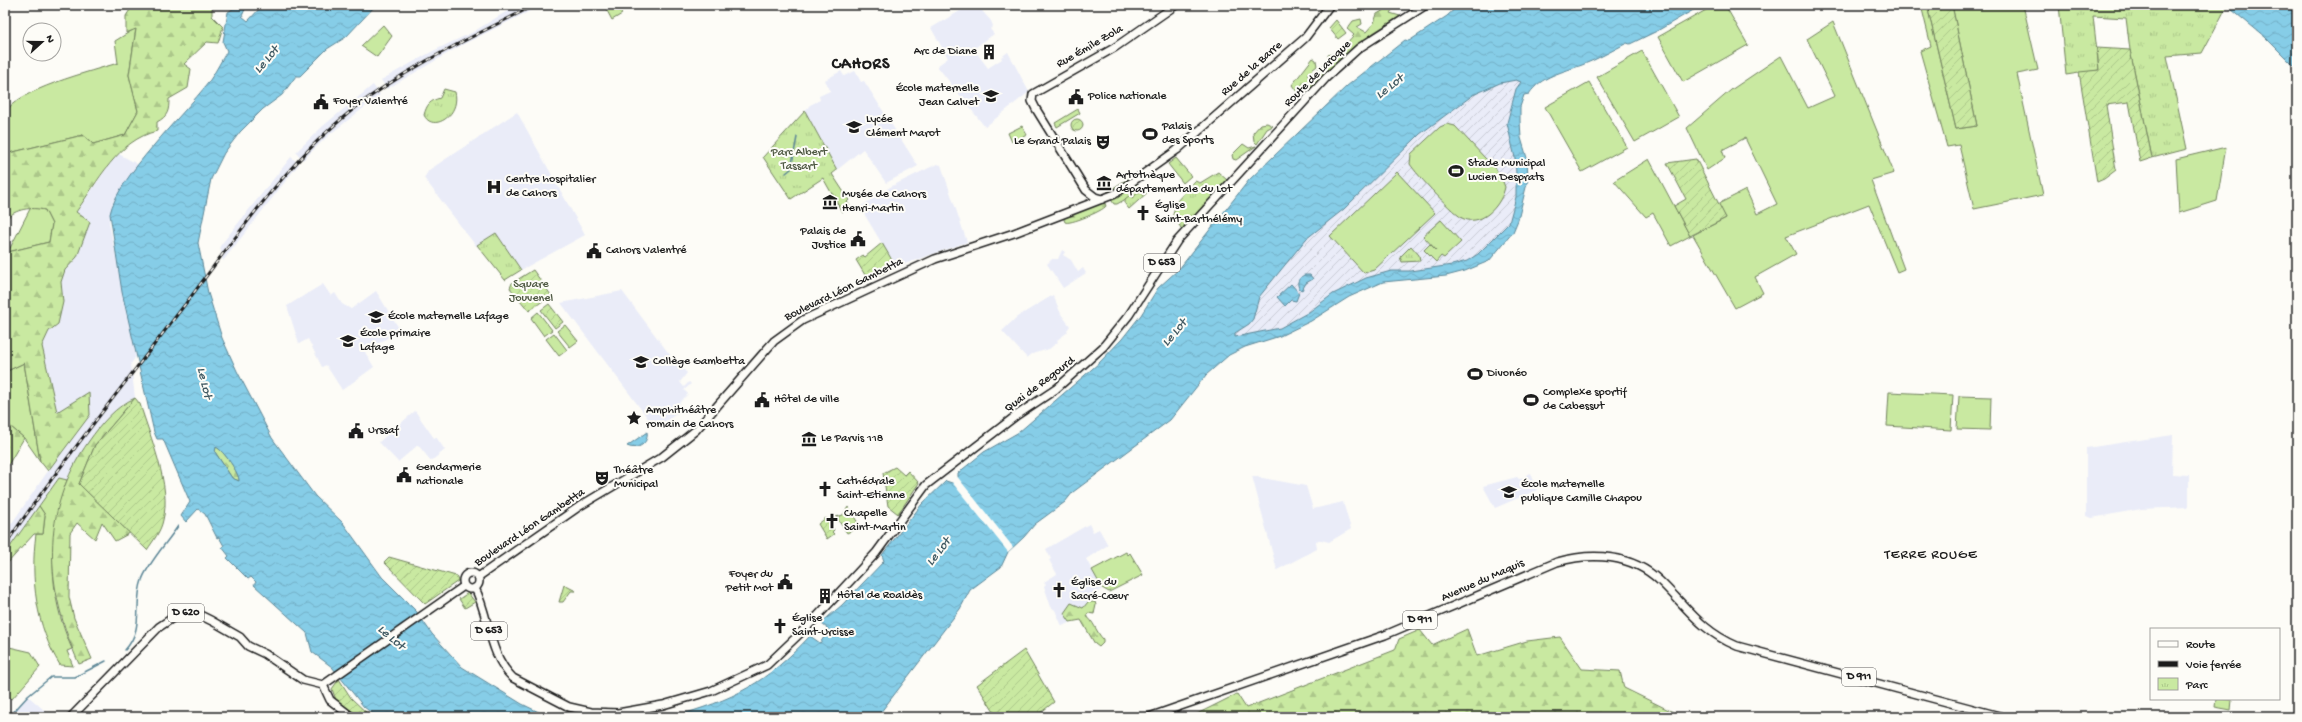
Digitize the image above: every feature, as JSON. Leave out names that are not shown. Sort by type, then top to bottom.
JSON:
[{"type":"main road","name":"Rue Émile Zola","points":[[1086,190],[1036,109],[1032,101],[1034,94],[1114,48],[1176,5]]},
{"type":"main road","name":"Rue de la Barre","points":[[1182,145],[1305,38],[1330,5]]},
{"type":"main road","name":"Route de Laroque","points":[[1270,138],[1327,77],[1359,48],[1426,5]]},
{"type":"main road","name":"Quai de Regourd","points":[[475,588],[498,660],[506,671],[513,678],[569,707],[590,712],[618,713],[663,705],[708,692],[767,666],[876,553],[920,490],[948,470],[1017,415],[1065,382],[1104,347],[1129,315],[1177,241],[1270,138]]},
{"type":"main road","name":"Boulevard Léon Gambetta","points":[[478,577],[580,506],[662,457],[696,430],[742,375],[787,330],[803,320],[914,268],[1115,194],[1182,145]]},
{"type":"main road","points":[[1086,190],[1095,197],[1102,199]]},
{"type":"main road","points":[[1075,209],[1085,199],[1086,190]]},
{"type":"main road","name":"Avenue du Maquis","points":[[1149,717],[1385,635],[1534,570],[1576,557],[1595,555],[1611,557],[1645,570],[1659,580],[1700,624],[1716,637],[1736,646],[2003,717]]},
{"type":"main road","points":[[471,573],[478,577],[479,582],[475,588],[468,589],[464,586],[463,578],[466,574],[471,573]]},
{"type":"main road","points":[[352,717],[330,700],[323,686],[335,676],[464,586]]},
{"type":"main road","name":"D 620","points":[[72,717],[159,627],[177,615],[191,613],[202,616],[240,637],[248,646],[265,654],[303,680],[323,686]]},
{"type":"shaded area","points":[[517,5],[537,5],[538,7],[462,45],[387,89],[381,80],[433,51],[473,32]]},
{"type":"shaded area","points":[[970,5],[977,5],[991,21],[993,26],[990,29],[994,34],[976,47],[976,52],[988,68],[1002,59],[1001,57],[1008,52],[1029,92],[985,127],[937,66],[948,58],[931,28]]},
{"type":"shaded area","name":"Lycée Clément Marot","points":[[841,71],[844,76],[855,71],[861,82],[864,81],[918,166],[886,183],[863,149],[837,170],[805,111],[810,105],[820,100],[819,96],[830,91],[825,80]]},
{"type":"shaded area","points":[[1516,80],[1522,81],[1516,89],[1507,123],[1515,158],[1516,197],[1509,223],[1478,254],[1467,261],[1452,265],[1411,271],[1391,271],[1366,278],[1333,294],[1309,312],[1280,328],[1235,337],[1235,333],[1249,324],[1259,297],[1306,239],[1344,209],[1420,134],[1473,95],[1500,83]]},
{"type":"shaded area","points":[[373,85],[380,95],[329,135],[303,160],[296,152],[323,126]]},
{"type":"shaded area","name":"Centre hospitalier de Cahors","points":[[517,112],[585,235],[521,270],[496,233],[476,246],[424,178],[429,170]]},
{"type":"shaded area","points":[[117,153],[139,165],[113,202],[109,222],[136,356],[131,364],[135,398],[122,404],[79,456],[67,480],[59,479],[5,554],[5,533],[48,471],[90,415],[57,412],[42,346],[49,331],[58,324],[63,302],[61,282],[65,270],[77,257],[76,213]]},
{"type":"shaded area","points":[[291,157],[299,164],[223,261],[220,246]]},
{"type":"shaded area","name":"Lycée Clément Marot","points":[[937,164],[941,165],[967,242],[896,267],[860,207],[890,187]]},
{"type":"shaded area","points":[[1062,250],[1065,252],[1063,255],[1071,260],[1078,272],[1083,268],[1086,273],[1063,288],[1047,264],[1052,259],[1058,259]]},
{"type":"shaded area","points":[[323,284],[331,296],[335,293],[342,304],[351,309],[376,291],[400,330],[365,352],[374,367],[342,390],[326,365],[322,367],[308,339],[299,344],[287,306]]},
{"type":"shaded area","name":"Collège Gambetta","points":[[622,291],[670,355],[687,373],[680,382],[684,387],[689,382],[691,384],[684,390],[688,394],[679,403],[684,408],[656,429],[561,303]]},
{"type":"shaded area","points":[[1053,295],[1061,314],[1070,326],[1067,330],[1068,332],[1057,340],[1058,342],[1049,349],[1032,354],[1027,358],[1002,331],[1017,317]]},
{"type":"shaded area","points":[[415,411],[434,438],[436,437],[445,450],[431,461],[418,445],[398,462],[379,442]]},
{"type":"shaded area","points":[[2173,435],[2172,474],[2189,475],[2189,507],[2141,509],[2092,518],[2086,516],[2086,448]]},
{"type":"shaded area","name":"École maternelle publique Camille Chapou","points":[[1531,473],[1537,490],[1495,508],[1483,486],[1517,477],[1519,479],[1526,478],[1526,475]]},
{"type":"shaded area","points":[[1252,476],[1306,486],[1313,509],[1343,502],[1351,529],[1329,542],[1321,540],[1316,542],[1317,549],[1277,570]]},
{"type":"shaded area","points":[[1089,524],[1093,532],[1099,529],[1108,545],[1086,559],[1102,588],[1080,618],[1062,626],[1055,610],[1051,607],[1044,586],[1046,584],[1044,582],[1057,574],[1049,560],[1051,559],[1046,549]]},
{"type":"shaded area","points":[[28,696],[52,717],[9,717]]},
{"type":"green space","points":[[133,5],[214,5],[212,8],[212,16],[223,27],[218,43],[207,42],[184,64],[191,69],[188,88],[169,99],[169,107],[166,115],[157,122],[157,131],[143,136],[120,152],[101,175],[76,212],[90,222],[77,257],[65,270],[61,282],[63,302],[58,324],[49,331],[42,346],[57,412],[89,392],[90,415],[48,471],[40,461],[24,363],[5,372],[5,265],[8,252],[49,242],[52,224],[45,210],[34,209],[24,209],[14,213],[5,220],[5,154],[83,135],[93,144],[125,135],[138,111],[129,75],[136,29],[126,33],[126,16]]},
{"type":"green space","points":[[604,5],[614,5],[622,14],[612,20]]},
{"type":"green space","points":[[1393,5],[1395,6],[1390,13],[1400,16],[1373,33],[1334,67],[1326,70],[1320,80],[1306,92],[1297,92],[1292,85],[1313,58],[1316,60],[1317,66],[1307,74],[1309,77],[1329,60],[1328,55],[1340,50],[1354,35],[1347,29],[1353,21],[1361,19],[1362,24],[1357,27],[1366,32],[1374,23],[1377,14]]},
{"type":"green space","points":[[1715,5],[1725,5],[1748,45],[1683,82],[1658,37]]},
{"type":"green space","points":[[1921,5],[1927,5],[1956,129],[1977,126],[1952,5],[2023,5],[2038,70],[2017,74],[2043,195],[1974,209],[1959,145],[1947,147],[1920,51],[1931,46]]},
{"type":"green space","points":[[1927,5],[1952,5],[1977,126],[1956,129]]},
{"type":"green space","points":[[2059,5],[2227,6],[2202,53],[2167,56],[2187,149],[2152,158],[2130,50],[2126,18],[2093,16],[2099,70],[2066,75]]},
{"type":"green space","points":[[1336,20],[1346,33],[1338,39],[1329,28]]},
{"type":"green space","points":[[1833,22],[1894,173],[1871,180],[1904,269],[1897,272],[1869,204],[1786,236],[1796,254],[1755,277],[1763,293],[1735,308],[1693,235],[1726,218],[1718,204],[1746,190],[1757,214],[1777,204],[1745,138],[1722,150],[1725,158],[1707,170],[1687,128],[1731,90],[1781,56],[1808,108],[1835,96],[1807,39]]},
{"type":"green space","points":[[383,25],[392,36],[377,57],[361,46]]},
{"type":"green space","points":[[136,28],[129,75],[138,111],[125,135],[93,144],[83,135],[5,154],[4,118],[11,105],[22,97],[56,82],[118,63],[115,41]]},
{"type":"green space","points":[[2097,48],[2130,50],[2152,158],[2140,162],[2129,102],[2106,105],[2116,170],[2104,179],[2097,182],[2079,72],[2099,70]]},
{"type":"green space","points":[[1642,51],[1679,117],[1635,142],[1597,77]]},
{"type":"green space","points":[[1589,82],[1627,147],[1582,172],[1545,107]]},
{"type":"green space","points":[[444,89],[455,92],[456,101],[454,108],[450,115],[439,122],[428,120],[424,115],[425,111],[429,104],[440,98]]},
{"type":"green space","points":[[1078,109],[1080,113],[1057,127],[1055,123]]},
{"type":"green space","name":"Parc Albert Tassart","points":[[805,111],[837,170],[832,174],[849,200],[847,202],[850,206],[842,212],[823,178],[791,199],[763,157]]},
{"type":"green space","points":[[1079,119],[1082,120],[1082,130],[1075,131],[1072,130],[1071,123],[1072,120]]},
{"type":"green space","points":[[1267,123],[1273,126],[1267,129],[1257,144],[1254,141],[1253,133],[1261,124]]},
{"type":"green space","name":"Stade Municipal Lucien Desprats","points":[[1447,124],[1455,126],[1500,174],[1505,187],[1500,200],[1491,212],[1478,219],[1464,219],[1459,216],[1436,194],[1410,164],[1411,154],[1440,127]]},
{"type":"green space","points":[[1022,126],[1027,135],[1012,142],[1008,133]]},
{"type":"green space","points":[[1243,144],[1249,148],[1256,146],[1236,160],[1233,159],[1232,155]]},
{"type":"green space","points":[[2226,147],[2217,201],[2179,213],[2176,159]]},
{"type":"green space","points":[[1176,158],[1191,176],[1183,183],[1168,164]]},
{"type":"green space","points":[[1649,159],[1690,236],[1671,246],[1653,213],[1646,217],[1614,181]]},
{"type":"green space","points":[[1696,159],[1726,218],[1690,236],[1674,206],[1686,199],[1667,163]]},
{"type":"green space","points":[[1218,172],[1227,180],[1182,230],[1178,223],[1172,219],[1176,202],[1195,181],[1200,183]]},
{"type":"green space","points":[[1397,172],[1435,213],[1374,270],[1364,273],[1330,236]]},
{"type":"green space","points":[[1135,174],[1139,180],[1137,183],[1139,190],[1137,196],[1133,195],[1117,204],[1114,204],[1110,198],[1101,196]]},
{"type":"green space","points":[[1144,188],[1148,192],[1129,209],[1125,204],[1125,199],[1130,195],[1132,198]]},
{"type":"green space","points":[[1104,201],[1106,206],[1099,211],[1079,220],[1065,222],[1063,217]]},
{"type":"green space","points":[[31,207],[45,210],[52,224],[49,242],[8,252]]},
{"type":"green space","points":[[1441,220],[1461,242],[1444,258],[1441,256],[1436,262],[1424,250],[1430,244],[1437,251],[1423,236]]},
{"type":"green space","points":[[496,233],[521,270],[505,280],[477,245]]},
{"type":"green space","points":[[882,243],[896,267],[868,280],[856,260],[863,255],[865,257]]},
{"type":"green space","points":[[1411,246],[1419,255],[1420,261],[1402,262],[1400,257]]},
{"type":"green space","name":"Square Jouvenel","points":[[533,270],[551,295],[529,311],[510,288],[512,283]]},
{"type":"green space","points":[[549,304],[563,322],[555,328],[541,310]]},
{"type":"green space","points":[[538,312],[552,330],[544,336],[531,318]]},
{"type":"green space","points":[[565,325],[578,341],[570,347],[557,331]]},
{"type":"green space","points":[[554,333],[567,350],[559,356],[546,339]]},
{"type":"green space","points":[[24,363],[40,461],[24,438],[5,422],[5,372]]},
{"type":"green space","points":[[1889,392],[1953,395],[1951,430],[1887,426]]},
{"type":"green space","points":[[1959,396],[1991,397],[1990,430],[1957,429]]},
{"type":"green space","points":[[135,398],[95,445],[79,484],[130,533],[115,541],[102,522],[95,539],[77,523],[70,533],[69,597],[74,618],[92,659],[79,664],[59,607],[54,579],[52,551],[55,523],[62,495],[73,468],[89,441],[109,416],[128,401]]},
{"type":"green space","points":[[135,398],[140,404],[154,446],[165,492],[165,507],[162,524],[147,550],[79,484],[95,445]]},
{"type":"green space","points":[[5,422],[24,438],[5,470]]},
{"type":"green space","points":[[216,447],[223,452],[230,462],[239,477],[239,481],[232,478],[215,452]]},
{"type":"green space","points":[[895,467],[904,475],[908,471],[919,483],[898,514],[888,506],[883,473]]},
{"type":"green space","points":[[59,478],[67,480],[56,523],[53,565],[54,586],[64,628],[72,649],[67,651],[73,666],[60,665],[52,650],[45,635],[40,618],[35,585],[34,551],[36,534],[43,534],[45,515],[39,506]]},
{"type":"green space","points":[[39,506],[45,515],[43,534],[34,534],[5,566],[5,554]]},
{"type":"green space","points":[[848,507],[858,523],[857,528],[847,533],[836,517],[843,515]]},
{"type":"green space","points":[[826,518],[834,530],[832,532],[834,534],[827,539],[818,524]]},
{"type":"green space","points":[[1126,552],[1128,555],[1130,553],[1143,575],[1109,592],[1102,588],[1092,570]]},
{"type":"green space","points":[[389,557],[456,576],[458,581],[425,604],[384,562]]},
{"type":"green space","points":[[564,585],[576,591],[571,591],[563,602],[559,602]]},
{"type":"green space","points":[[468,593],[475,602],[465,608],[459,599]]},
{"type":"green space","points":[[1088,602],[1095,602],[1096,605],[1094,614],[1088,613],[1086,616],[1089,618],[1103,639],[1103,643],[1099,647],[1095,644],[1081,620],[1070,622],[1064,613],[1071,603],[1083,608]]},
{"type":"green space","points":[[1467,629],[1477,656],[1527,641],[1560,637],[1582,669],[1620,671],[1624,688],[1683,717],[1191,717],[1237,694],[1246,708],[1395,650],[1399,639],[1420,630],[1432,645]]},
{"type":"green space","points":[[5,646],[31,652],[40,667],[12,699],[5,695]]},
{"type":"green space","points":[[1024,650],[1054,702],[1035,717],[997,717],[977,685]]},
{"type":"green space","points":[[339,679],[351,698],[371,717],[358,717],[336,700],[332,689]]},
{"type":"green space","points":[[2216,700],[2232,700],[2231,710],[2215,707]]},
{"type":"water","name":"Le Lot","points":[[263,5],[376,5],[346,37],[327,49],[300,76],[296,76],[282,95],[263,109],[240,132],[224,153],[211,179],[198,243],[208,293],[222,338],[237,371],[272,438],[315,496],[343,523],[382,577],[416,611],[432,634],[462,667],[522,704],[549,717],[377,717],[364,707],[332,667],[312,652],[307,633],[254,585],[256,582],[251,577],[248,579],[227,558],[229,556],[222,547],[224,546],[219,537],[217,538],[205,514],[198,509],[186,522],[181,516],[190,502],[163,439],[157,439],[154,432],[122,292],[110,214],[115,199],[125,182],[153,147],[197,97],[216,71],[227,51],[223,42],[228,12],[234,8],[246,7],[242,16],[248,21]],"holes":[[[216,447],[227,457],[234,468],[239,481],[232,478],[215,452]]]},
{"type":"water","name":"Le Lot","points":[[1459,5],[1702,5],[1657,31],[1630,44],[1627,43],[1588,63],[1553,75],[1540,83],[1529,94],[1524,95],[1520,107],[1520,121],[1521,138],[1527,158],[1528,179],[1518,220],[1513,232],[1489,261],[1465,271],[1446,276],[1383,282],[1349,297],[1311,321],[1280,336],[1245,347],[1229,355],[1206,375],[1170,420],[1073,492],[1065,502],[1035,524],[1008,552],[1001,567],[970,590],[960,609],[877,717],[672,717],[714,704],[748,688],[779,666],[810,636],[820,643],[829,630],[821,623],[842,605],[884,561],[882,555],[922,504],[946,481],[952,483],[958,477],[958,473],[984,452],[1019,432],[1099,363],[1122,339],[1141,315],[1158,288],[1179,269],[1249,180],[1347,86],[1405,40],[1409,41],[1447,16]],"holes":[[[1516,80],[1521,82],[1516,89],[1507,123],[1515,158],[1516,197],[1509,223],[1478,254],[1467,261],[1452,265],[1411,271],[1391,271],[1366,278],[1333,294],[1309,312],[1280,328],[1235,337],[1235,333],[1249,324],[1253,319],[1259,297],[1306,239],[1344,209],[1420,134],[1473,95],[1500,83]]]},
{"type":"water","points":[[2226,5],[2297,5],[2297,69],[2265,37]]},
{"type":"water","points":[[1304,275],[1310,275],[1313,279],[1306,283],[1302,290],[1298,286],[1298,282]]},
{"type":"water","points":[[1291,284],[1299,293],[1296,301],[1291,300],[1285,306],[1277,297]]},
{"type":"water","points":[[647,432],[646,440],[642,445],[639,447],[627,446]]},
{"type":"pier","points":[[956,475],[1013,547],[1008,552],[951,481]]},
{"type":"waterway","points":[[786,173],[791,169],[797,137]]},
{"type":"waterway","points":[[125,650],[131,642],[137,625],[138,598],[142,580],[153,560],[178,526]]},
{"type":"waterway","points":[[9,717],[28,696],[51,677],[75,677],[106,661]]},
{"type":"railway","points":[[5,545],[70,454],[241,229],[304,155],[351,111],[394,80],[464,41],[535,5]]},
{"type":"place","name":"Arc de Diane","points":[[989,52]]},
{"type":"place","name":"École maternelle Jean Calvet","points":[[991,96]]},
{"type":"place","name":"Police nationale","points":[[1076,97]]},
{"type":"place","name":"Foyer Valentré","points":[[321,102]]},
{"type":"place","name":"Lycée Clément Marot","points":[[854,127]]},
{"type":"place","name":"Palais des Sports","points":[[1150,134]]},
{"type":"place","name":"Le Grand Palais","points":[[1103,142]]},
{"type":"place","name":"Stade Municipal Lucien Desprats","points":[[1456,171]]},
{"type":"place","name":"Artothèque départementale du Lot","points":[[1104,183]]},
{"type":"place","name":"Centre hospitalier de Cahors","points":[[494,187]]},
{"type":"place","name":"Musée de Cahors Henri-Martin","points":[[830,202]]},
{"type":"place","name":"Église Saint-Barthélémy","points":[[1143,213]]},
{"type":"place","name":"Palais de Justice","points":[[858,239]]},
{"type":"place","name":"Cahors Valentré","points":[[594,251]]},
{"type":"place","name":"École maternelle Lafage","points":[[376,317]]},
{"type":"place","name":"École primaire Lafage","points":[[348,341]]},
{"type":"place","name":"Collège Gambetta","points":[[641,362]]},
{"type":"place","name":"Divonéo","points":[[1475,374]]},
{"type":"place","name":"Hôtel de ville","points":[[762,400]]},
{"type":"place","name":"Complexe sportif de Cabessut","points":[[1531,400]]},
{"type":"place","name":"Amphithéâtre romain de Cahors","points":[[634,418]]},
{"type":"place","name":"Urssaf","points":[[356,431]]},
{"type":"place","name":"Le Parvis 118","points":[[809,439]]},
{"type":"place","name":"Gendarmerie nationale","points":[[404,475]]},
{"type":"place","name":"Théâtre Municipal","points":[[602,478]]},
{"type":"place","name":"Cathédrale Saint-Etienne","points":[[825,489]]},
{"type":"place","name":"École maternelle publique Camille Chapou","points":[[1509,492]]},
{"type":"place","name":"Chapelle Saint-Martin","points":[[832,521]]},
{"type":"place","name":"Foyer du Petit Mot","points":[[785,582]]},
{"type":"place","name":"Église du Sacré-Cœur","points":[[1059,590]]},
{"type":"place","name":"Hôtel de Roaldès","points":[[825,596]]},
{"type":"place","name":"Église Saint-Urcisse","points":[[780,626]]},
{"type":"district","name":"CAHORS","points":[[861,65]]},
{"type":"district","name":"TERRE ROUGE","points":[[1931,555]]}]
